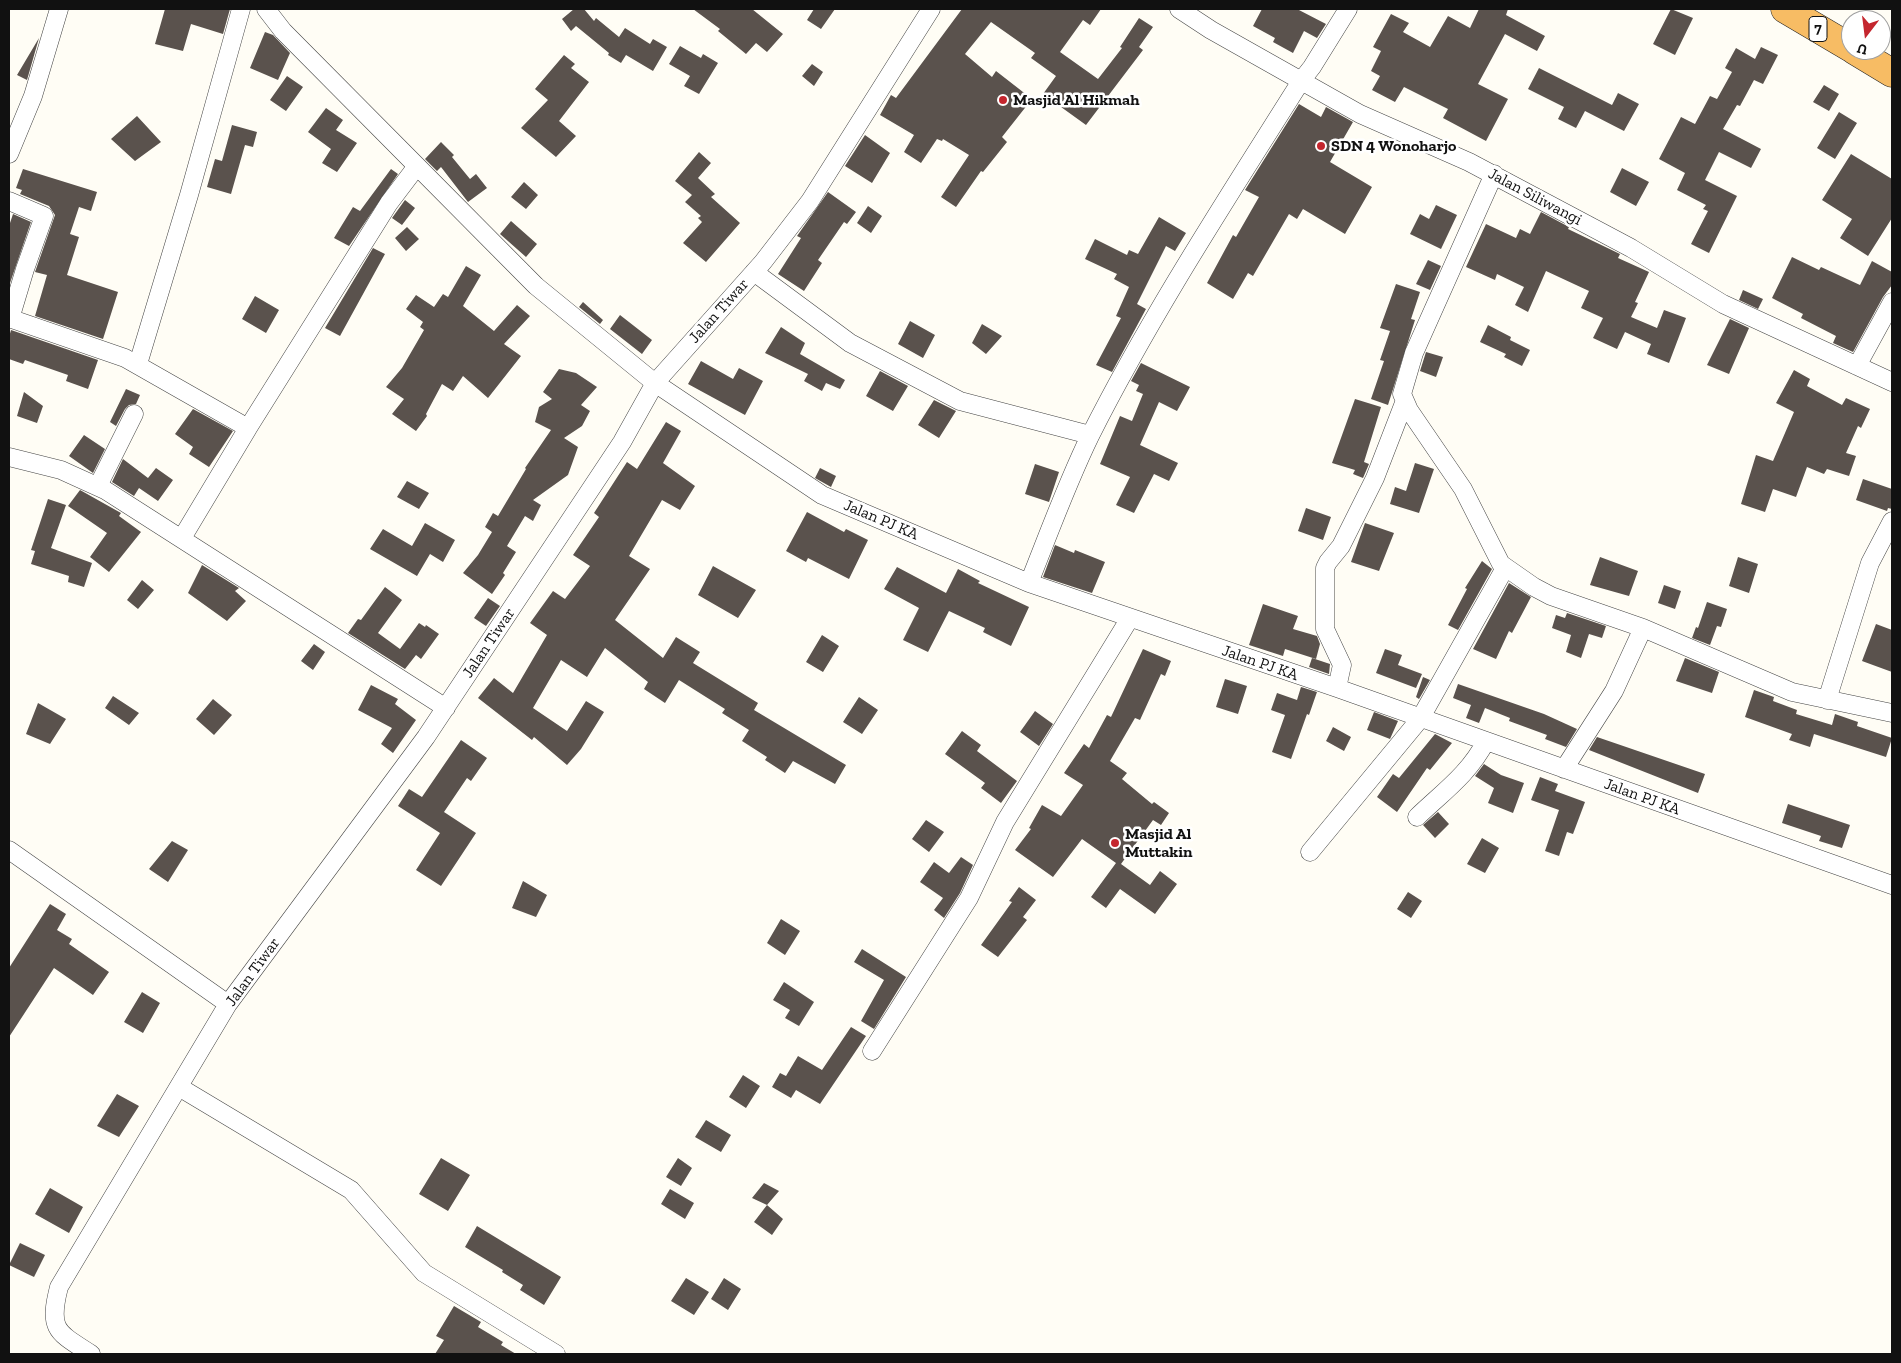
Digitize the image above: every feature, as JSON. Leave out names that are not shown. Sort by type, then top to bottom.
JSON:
[{"type":"highway","name":"7","points":[[1785,9],[1841,42]]},
{"type":"highway","name":"7","points":[[1870,60],[1892,73]]},
{"type":"street","points":[[9,154],[33,96],[58,9]]},
{"type":"street","points":[[138,364],[189,195],[241,9]]},
{"type":"street","name":"Jalan PJ KA","points":[[266,9],[290,37],[536,286],[655,383],[822,495],[1029,583],[1337,688],[1892,885]]},
{"type":"street","name":"Jalan Tiwar","points":[[91,1354],[60,1333],[55,1324],[53,1311],[58,1288],[228,1004],[446,708],[622,442],[655,383],[754,272],[810,202],[931,9]]},
{"type":"street","name":"Jalan Siliwangi","points":[[1179,9],[1211,30],[1360,114],[1494,174],[1630,248],[1723,304],[1892,382]]},
{"type":"street","points":[[1029,583],[1090,436],[1166,297],[1300,81],[1312,67],[1348,9]]},
{"type":"street","points":[[182,538],[248,428],[389,203],[418,166]]},
{"type":"street","points":[[1337,688],[1342,665],[1325,629],[1325,568],[1341,546],[1375,478],[1404,403],[1403,385],[1414,353],[1494,174]]},
{"type":"street","points":[[9,201],[44,216],[9,319],[114,353],[138,364],[248,428]]},
{"type":"street","points":[[754,272],[850,343],[960,402],[1090,436]]},
{"type":"street","points":[[1857,366],[1892,302]]},
{"type":"street","points":[[1404,403],[1463,489],[1505,568],[1551,596],[1643,628],[1781,688],[1827,700],[1892,713]]},
{"type":"street","points":[[98,486],[134,414]]},
{"type":"street","points":[[9,457],[61,470],[98,486],[446,708]]},
{"type":"street","points":[[1827,700],[1870,563],[1892,521]]},
{"type":"street","points":[[1310,852],[1420,719],[1505,568]]},
{"type":"street","points":[[872,1051],[969,898],[1005,822],[1130,618]]},
{"type":"street","points":[[1564,769],[1614,691],[1643,628]]},
{"type":"street","points":[[1417,817],[1469,769],[1486,742]]},
{"type":"street","points":[[9,850],[228,1004]]},
{"type":"street","points":[[179,1087],[351,1190],[424,1273],[556,1354]]},
{"type":"building","points":[[165,9],[230,9],[223,34],[191,24],[183,51],[155,44]]},
{"type":"building","points":[[574,9],[584,9],[594,21],[596,18],[619,37],[625,28],[650,44],[653,39],[667,47],[653,71],[626,55],[621,63],[608,55],[609,53],[576,26],[571,31],[562,19]]},
{"type":"building","points":[[693,9],[752,9],[783,34],[767,52],[756,43],[746,54],[718,31],[720,29]]},
{"type":"building","points":[[814,9],[835,9],[821,29],[807,20]]},
{"type":"building","points":[[962,9],[1101,9],[1090,25],[1083,20],[1060,52],[1098,79],[1122,48],[1120,47],[1139,18],[1153,27],[1139,47],[1143,50],[1086,125],[1043,94],[1056,76],[1031,58],[1035,53],[991,22],[965,54],[992,77],[996,71],[1032,99],[1002,137],[1007,142],[983,172],[981,171],[956,207],[941,197],[969,155],[943,139],[942,141],[937,139],[921,163],[904,152],[914,135],[880,115],[891,95],[896,98]]},
{"type":"building","points":[[1262,9],[1297,9],[1326,24],[1317,38],[1304,31],[1293,53],[1273,42],[1275,38],[1253,26]]},
{"type":"building","points":[[1479,9],[1508,9],[1506,15],[1545,36],[1537,51],[1505,34],[1478,84],[1508,99],[1486,141],[1443,118],[1448,109],[1404,87],[1395,102],[1372,90],[1380,76],[1371,71],[1381,51],[1373,47],[1391,14],[1409,23],[1403,32],[1430,47],[1448,16],[1470,28]]},
{"type":"building","points":[[1671,9],[1693,18],[1675,55],[1653,44]]},
{"type":"building","points":[[265,32],[273,35],[290,53],[278,80],[250,68]]},
{"type":"building","points":[[39,38],[27,80],[17,75]]},
{"type":"building","points":[[680,46],[701,58],[703,54],[718,63],[699,94],[684,86],[690,76],[669,64]]},
{"type":"building","points":[[1761,47],[1778,55],[1763,84],[1754,80],[1740,106],[1737,105],[1723,129],[1761,149],[1751,168],[1719,152],[1705,180],[1737,196],[1709,253],[1691,244],[1708,211],[1703,209],[1706,205],[1677,190],[1685,173],[1659,159],[1681,117],[1695,124],[1710,96],[1717,99],[1732,72],[1725,68],[1736,48],[1755,59]]},
{"type":"building","points":[[564,55],[575,64],[571,68],[589,82],[559,121],[576,136],[556,157],[521,128],[548,100],[535,89]]},
{"type":"building","points":[[812,64],[823,72],[814,86],[802,76]]},
{"type":"building","points":[[1539,68],[1612,105],[1618,93],[1639,104],[1624,131],[1585,111],[1576,128],[1558,119],[1564,107],[1528,89]]},
{"type":"building","points":[[287,76],[303,87],[286,111],[270,100]]},
{"type":"building","points":[[1824,85],[1839,94],[1829,111],[1813,102]]},
{"type":"building","points":[[1299,104],[1321,117],[1326,107],[1353,122],[1330,162],[1372,187],[1345,234],[1303,209],[1297,219],[1289,214],[1253,276],[1248,273],[1233,299],[1207,283],[1233,235],[1236,237],[1259,197],[1245,190]]},
{"type":"building","points":[[326,108],[343,120],[336,130],[357,143],[337,172],[322,163],[331,149],[308,132]]},
{"type":"building","points":[[1839,112],[1857,123],[1835,159],[1817,148]]},
{"type":"building","points":[[137,116],[161,142],[135,161],[111,139]]},
{"type":"building","points":[[232,125],[257,132],[253,147],[245,145],[231,194],[207,187],[215,159],[222,161]]},
{"type":"building","points":[[865,135],[890,153],[872,183],[845,166]]},
{"type":"building","points":[[441,142],[454,155],[452,157],[470,179],[476,174],[487,188],[468,202],[441,167],[437,171],[425,159]]},
{"type":"building","points":[[699,152],[711,163],[698,178],[715,194],[711,197],[740,223],[706,262],[683,243],[702,222],[698,218],[701,216],[685,202],[692,195],[675,181]]},
{"type":"building","points":[[1851,154],[1892,179],[1892,218],[1868,256],[1840,238],[1852,219],[1822,200]]},
{"type":"building","points":[[1622,168],[1649,182],[1636,206],[1610,192]]},
{"type":"building","points":[[23,169],[97,192],[91,211],[79,207],[70,234],[79,237],[67,275],[118,292],[103,339],[35,316],[47,275],[35,272],[55,215],[49,206],[20,194],[22,190],[16,188]]},
{"type":"building","points":[[391,169],[398,174],[349,246],[334,238],[353,207],[360,211]]},
{"type":"building","points":[[524,182],[538,195],[526,209],[511,197]]},
{"type":"building","points":[[828,192],[856,212],[847,224],[844,222],[818,260],[822,263],[804,291],[778,274],[801,238],[797,236]]},
{"type":"building","points":[[405,200],[415,208],[402,225],[392,218]]},
{"type":"building","points":[[1436,205],[1457,215],[1441,249],[1410,234],[1420,214],[1429,219]]},
{"type":"building","points":[[868,206],[882,216],[871,233],[857,223]]},
{"type":"building","points":[[1541,212],[1569,227],[1568,229],[1620,254],[1618,258],[1649,272],[1635,302],[1638,303],[1631,317],[1657,328],[1664,310],[1686,318],[1669,363],[1647,354],[1651,344],[1625,332],[1617,349],[1593,338],[1603,318],[1581,308],[1589,291],[1546,271],[1528,312],[1515,305],[1524,287],[1497,274],[1495,280],[1466,267],[1486,224],[1516,238],[1520,229],[1530,234]]},
{"type":"building","points":[[13,214],[31,222],[9,286],[9,226]]},
{"type":"building","points":[[1159,217],[1186,233],[1175,251],[1166,246],[1137,304],[1146,309],[1112,372],[1096,365],[1121,318],[1116,316],[1129,287],[1114,279],[1117,274],[1085,259],[1095,239],[1127,255],[1129,250],[1138,254]]},
{"type":"building","points":[[511,221],[537,244],[526,257],[500,234]]},
{"type":"building","points":[[407,227],[419,239],[406,251],[395,238]]},
{"type":"building","points":[[373,248],[385,254],[340,336],[325,328]]},
{"type":"building","points":[[1792,257],[1819,270],[1821,267],[1860,285],[1872,261],[1892,272],[1892,285],[1883,297],[1853,352],[1833,343],[1836,336],[1801,318],[1803,314],[1772,298]]},
{"type":"building","points":[[1428,260],[1441,266],[1430,290],[1416,284]]},
{"type":"building","points":[[466,266],[481,275],[463,306],[494,331],[517,305],[530,316],[504,344],[521,356],[488,398],[463,376],[453,391],[442,384],[426,414],[427,416],[416,431],[392,414],[404,399],[386,387],[402,368],[424,330],[420,327],[423,322],[406,309],[416,295],[434,307],[443,294],[448,297]]},
{"type":"building","points":[[1396,284],[1420,292],[1411,319],[1415,320],[1388,405],[1371,399],[1384,361],[1380,360],[1390,331],[1380,328]]},
{"type":"building","points":[[1743,290],[1763,299],[1758,309],[1739,300]]},
{"type":"building","points":[[255,296],[279,310],[266,333],[242,319]]},
{"type":"building","points":[[583,302],[603,320],[600,324],[579,307]]},
{"type":"building","points":[[620,315],[652,340],[642,354],[610,329]]},
{"type":"building","points":[[1730,319],[1749,328],[1729,374],[1707,365]]},
{"type":"building","points":[[910,321],[935,335],[923,358],[898,344]]},
{"type":"building","points":[[982,324],[1002,336],[986,354],[972,343]]},
{"type":"building","points":[[1488,325],[1511,337],[1510,340],[1530,350],[1522,366],[1504,357],[1506,354],[1480,342]]},
{"type":"building","points":[[781,327],[805,343],[800,354],[845,380],[840,389],[826,383],[822,391],[804,381],[808,374],[765,353]]},
{"type":"building","points":[[11,330],[98,360],[88,389],[66,381],[68,375],[25,360],[23,364],[9,359],[9,337]]},
{"type":"building","points":[[1426,352],[1443,357],[1436,377],[1420,371]]},
{"type":"building","points":[[701,361],[733,379],[739,368],[763,381],[745,415],[688,384]]},
{"type":"building","points":[[1141,363],[1190,387],[1177,411],[1159,402],[1140,445],[1178,463],[1169,481],[1154,474],[1134,513],[1116,505],[1130,477],[1100,464],[1120,416],[1132,421],[1143,394],[1136,391],[1139,385],[1131,381]]},
{"type":"building","points":[[559,369],[576,373],[597,387],[581,405],[590,411],[582,426],[564,438],[578,447],[568,475],[533,500],[541,505],[533,521],[525,516],[507,546],[516,552],[503,573],[505,575],[492,594],[463,573],[478,555],[492,532],[485,527],[493,513],[498,516],[525,468],[551,430],[535,422],[539,407],[552,399],[543,392]]},
{"type":"building","points":[[1794,370],[1810,379],[1807,386],[1842,405],[1846,398],[1870,409],[1861,428],[1858,426],[1846,453],[1856,456],[1849,476],[1827,469],[1824,474],[1807,467],[1796,497],[1773,489],[1765,512],[1741,504],[1756,455],[1773,461],[1794,412],[1776,403]]},
{"type":"building","points":[[880,371],[908,386],[893,411],[866,396]]},
{"type":"building","points":[[126,389],[140,395],[136,404],[129,405],[125,409],[116,426],[110,422]]},
{"type":"building","points":[[24,392],[43,406],[37,423],[17,416]]},
{"type":"building","points":[[1355,399],[1381,407],[1364,462],[1369,464],[1363,478],[1353,474],[1355,470],[1332,463]]},
{"type":"building","points":[[934,400],[956,411],[939,438],[918,425]]},
{"type":"building","points":[[193,409],[233,431],[209,467],[189,454],[193,447],[175,434]]},
{"type":"building","points":[[666,422],[681,431],[663,463],[695,486],[680,510],[662,500],[629,556],[650,569],[615,620],[663,658],[676,637],[700,652],[693,663],[758,703],[754,710],[846,765],[835,784],[793,761],[785,773],[765,760],[767,757],[742,741],[749,730],[722,713],[725,709],[679,680],[665,703],[644,689],[648,682],[605,648],[587,677],[561,660],[533,708],[567,731],[586,701],[604,712],[581,749],[567,765],[534,737],[532,740],[478,698],[494,678],[513,693],[547,635],[530,623],[553,591],[565,599],[590,566],[573,555],[599,517],[594,513],[627,462],[637,469]]},
{"type":"building","points":[[84,435],[105,449],[93,473],[69,456]]},
{"type":"building","points":[[123,459],[148,478],[156,468],[173,480],[158,501],[139,488],[134,496],[112,482]]},
{"type":"building","points":[[1415,463],[1434,469],[1419,513],[1390,504],[1395,487],[1406,491]]},
{"type":"building","points":[[1035,464],[1059,472],[1049,502],[1025,494]]},
{"type":"building","points":[[820,468],[836,476],[831,487],[815,478]]},
{"type":"building","points":[[1863,479],[1892,489],[1892,509],[1888,508],[1887,511],[1856,500]]},
{"type":"building","points":[[407,481],[429,493],[419,509],[397,497]]},
{"type":"building","points":[[80,490],[121,513],[119,516],[141,532],[109,572],[90,557],[107,533],[68,506]]},
{"type":"building","points":[[48,499],[66,505],[51,548],[92,563],[84,587],[68,582],[69,576],[31,564],[35,551],[31,550]]},
{"type":"building","points":[[1306,508],[1331,517],[1323,540],[1298,531]]},
{"type":"building","points":[[807,512],[844,532],[846,529],[868,540],[849,579],[808,558],[806,562],[786,551]]},
{"type":"building","points":[[425,523],[455,540],[443,562],[430,554],[417,576],[370,549],[383,529],[412,546]]},
{"type":"building","points":[[1365,523],[1394,533],[1379,571],[1351,562]]},
{"type":"building","points":[[1055,545],[1074,553],[1075,550],[1105,562],[1092,593],[1043,577]]},
{"type":"building","points":[[1600,557],[1638,571],[1629,596],[1590,585]]},
{"type":"building","points":[[1738,557],[1758,564],[1749,593],[1729,586]]},
{"type":"building","points":[[1482,561],[1492,569],[1458,630],[1448,625],[1467,589],[1465,588]]},
{"type":"building","points":[[202,565],[239,588],[235,591],[246,601],[227,621],[188,593]]},
{"type":"building","points":[[713,566],[756,590],[738,618],[698,595]]},
{"type":"building","points":[[897,567],[946,593],[958,569],[980,581],[978,583],[1029,607],[1011,646],[983,632],[985,628],[949,611],[928,652],[903,640],[919,608],[884,589]]},
{"type":"building","points":[[142,580],[154,590],[138,609],[127,600]]},
{"type":"building","points":[[1509,583],[1531,597],[1512,633],[1509,631],[1496,659],[1473,649]]},
{"type":"building","points":[[1664,585],[1681,591],[1675,609],[1658,603]]},
{"type":"building","points":[[385,587],[402,600],[378,633],[400,649],[419,623],[425,627],[426,625],[439,634],[421,659],[416,655],[405,669],[348,633],[358,619],[361,620]]},
{"type":"building","points":[[488,598],[500,606],[486,626],[474,618]]},
{"type":"building","points":[[1707,602],[1727,609],[1721,627],[1717,626],[1710,645],[1692,638],[1696,627],[1698,628]]},
{"type":"building","points":[[1263,604],[1298,616],[1293,629],[1317,636],[1320,644],[1316,659],[1285,649],[1283,656],[1249,645]]},
{"type":"building","points":[[1567,613],[1606,626],[1602,638],[1589,634],[1581,658],[1566,652],[1571,635],[1552,628],[1556,615],[1565,618]]},
{"type":"building","points":[[1876,624],[1892,630],[1892,672],[1862,661]]},
{"type":"building","points":[[822,635],[839,646],[823,672],[806,662]]},
{"type":"building","points":[[314,644],[325,652],[313,670],[301,661]]},
{"type":"building","points":[[1143,649],[1171,661],[1165,676],[1161,674],[1140,720],[1135,718],[1110,761],[1127,773],[1122,779],[1152,804],[1154,802],[1169,813],[1161,825],[1153,820],[1121,864],[1150,885],[1160,871],[1177,884],[1155,914],[1120,889],[1106,908],[1091,897],[1116,863],[1082,839],[1053,877],[1015,850],[1031,829],[1029,828],[1042,805],[1061,816],[1083,785],[1064,773],[1084,744],[1089,748],[1107,715],[1111,717]]},
{"type":"building","points":[[1385,649],[1402,655],[1398,665],[1422,674],[1416,688],[1376,673]]},
{"type":"building","points":[[1312,658],[1330,664],[1329,674],[1309,667]]},
{"type":"building","points":[[1685,658],[1719,672],[1712,693],[1676,681]]},
{"type":"building","points":[[1423,677],[1430,680],[1419,699],[1416,697]]},
{"type":"building","points":[[1225,679],[1247,686],[1238,714],[1216,707]]},
{"type":"building","points":[[1458,684],[1544,714],[1577,729],[1566,747],[1545,739],[1547,735],[1509,721],[1510,718],[1485,708],[1479,723],[1466,718],[1471,705],[1453,698]]},
{"type":"building","points":[[371,685],[398,699],[395,704],[416,720],[393,753],[381,744],[392,728],[358,710]]},
{"type":"building","points":[[1301,687],[1317,692],[1291,759],[1272,752],[1285,715],[1271,710],[1277,693],[1297,700]]},
{"type":"building","points":[[1754,690],[1774,697],[1773,701],[1797,710],[1796,714],[1832,725],[1835,714],[1858,722],[1857,726],[1892,738],[1886,757],[1814,734],[1810,747],[1789,740],[1792,734],[1745,717]]},
{"type":"building","points":[[113,696],[139,713],[129,725],[105,708]]},
{"type":"building","points":[[859,697],[878,710],[862,734],[843,722]]},
{"type":"building","points":[[213,699],[232,715],[214,735],[196,719]]},
{"type":"building","points":[[38,703],[66,719],[50,744],[26,734]]},
{"type":"building","points":[[1035,711],[1053,724],[1039,746],[1020,732]]},
{"type":"building","points":[[1374,712],[1398,721],[1390,739],[1367,730]]},
{"type":"building","points":[[1333,727],[1351,737],[1344,751],[1326,741]]},
{"type":"building","points":[[962,731],[981,745],[977,751],[1017,781],[1001,803],[981,788],[985,783],[945,754]]},
{"type":"building","points":[[1435,734],[1452,743],[1430,770],[1427,768],[1397,812],[1377,797],[1393,774],[1399,778]]},
{"type":"building","points":[[1597,737],[1705,774],[1698,793],[1589,750]]},
{"type":"building","points":[[461,740],[487,758],[471,781],[467,778],[444,812],[476,833],[441,886],[416,870],[440,833],[398,806],[409,789],[422,797]]},
{"type":"building","points":[[1484,764],[1501,775],[1524,783],[1513,813],[1488,803],[1494,788],[1475,776]]},
{"type":"building","points":[[1540,777],[1558,784],[1555,791],[1585,802],[1573,834],[1567,832],[1559,856],[1545,851],[1559,810],[1531,800]]},
{"type":"building","points":[[1788,804],[1850,825],[1842,848],[1819,841],[1821,836],[1782,823]]},
{"type":"building","points":[[1438,812],[1449,824],[1435,838],[1423,825]]},
{"type":"building","points":[[926,820],[944,832],[929,852],[912,839]]},
{"type":"building","points":[[1482,838],[1499,848],[1485,873],[1467,864]]},
{"type":"building","points":[[172,841],[188,850],[168,882],[149,869]]},
{"type":"building","points":[[961,857],[973,865],[960,893],[944,918],[934,910],[943,898],[920,882],[934,862],[949,873]]},
{"type":"building","points":[[523,881],[547,895],[536,917],[512,908]]},
{"type":"building","points":[[1019,887],[1036,900],[1023,917],[1027,920],[998,957],[981,945],[1012,902],[1009,901]]},
{"type":"building","points":[[1408,892],[1422,901],[1411,918],[1397,909]]},
{"type":"building","points":[[50,904],[66,914],[57,930],[72,939],[69,944],[109,972],[93,995],[54,968],[9,1037],[9,968]]},
{"type":"building","points":[[781,919],[800,931],[785,955],[767,943]]},
{"type":"building","points":[[862,949],[906,977],[874,1029],[861,1021],[884,980],[854,962]]},
{"type":"building","points":[[784,982],[814,1002],[799,1026],[785,1018],[790,1010],[773,1000]]},
{"type":"building","points":[[142,992],[160,1003],[143,1033],[124,1022]]},
{"type":"building","points":[[851,1027],[866,1036],[820,1104],[796,1090],[791,1098],[772,1087],[780,1073],[786,1076],[798,1056],[822,1070]]},
{"type":"building","points":[[743,1075],[760,1086],[746,1108],[729,1097]]},
{"type":"building","points":[[117,1094],[139,1106],[119,1137],[97,1126]]},
{"type":"building","points":[[706,1120],[731,1135],[721,1152],[695,1137]]},
{"type":"building","points":[[441,1158],[470,1175],[448,1211],[419,1194]]},
{"type":"building","points":[[678,1158],[692,1168],[681,1186],[666,1177]]},
{"type":"building","points":[[764,1183],[779,1191],[767,1205],[752,1198]]},
{"type":"building","points":[[50,1188],[83,1207],[69,1233],[35,1214]]},
{"type":"building","points":[[670,1189],[694,1203],[685,1219],[661,1204]]},
{"type":"building","points":[[767,1205],[783,1219],[772,1235],[754,1222]]},
{"type":"building","points":[[477,1226],[561,1277],[544,1305],[520,1290],[523,1285],[502,1272],[503,1270],[465,1247]]},
{"type":"building","points":[[20,1243],[45,1255],[34,1277],[9,1265]]},
{"type":"building","points":[[686,1278],[709,1292],[694,1315],[671,1301]]},
{"type":"building","points":[[724,1278],[741,1289],[728,1310],[711,1299]]},
{"type":"building","points":[[454,1306],[481,1322],[478,1327],[503,1342],[501,1345],[516,1354],[435,1354],[444,1340],[436,1336]]},
{"type":"place","name":"Masjid Al Hikmah","points":[[1003,100]]},
{"type":"place","name":"SDN 4 Wonoharjo","points":[[1321,146]]},
{"type":"place","name":"Masjid Al Muttakin","points":[[1115,843]]}]
